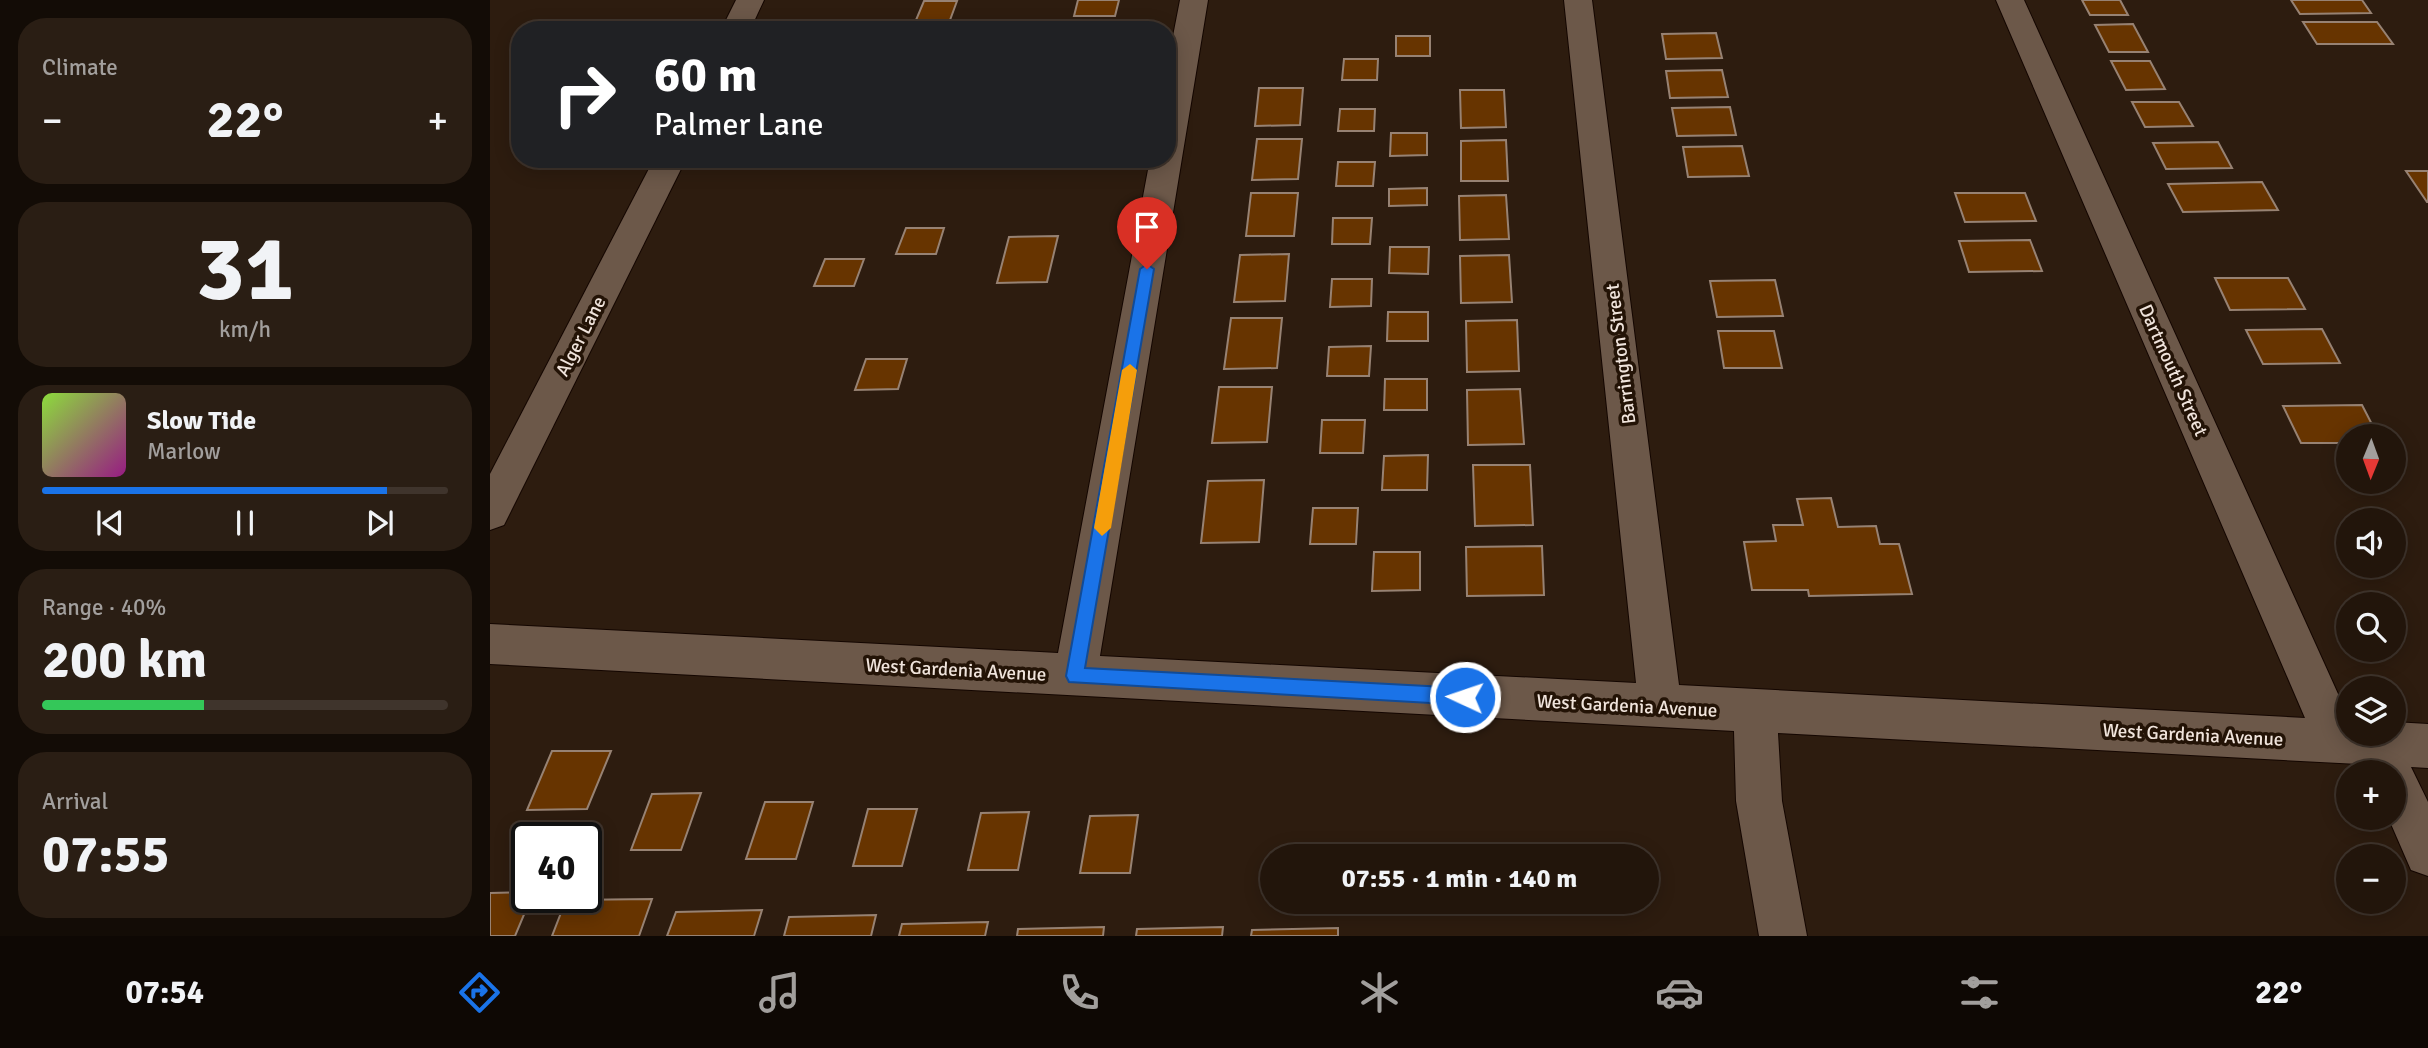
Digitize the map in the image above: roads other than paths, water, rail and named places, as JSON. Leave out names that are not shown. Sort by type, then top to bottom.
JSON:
[{"type":"street","points":[[740,21],[750,0]]},
{"type":"street","points":[[1176,102],[1194,0]]},
{"type":"street","name":"Barrington Street","points":[[1578,0],[1660,707]]},
{"type":"street","name":"Dartmouth Street","points":[[2010,0],[2374,759],[2428,853]]},
{"type":"street","name":"Alger Lane","points":[[490,513],[665,168]]},
{"type":"street","points":[[1075,676],[1164,168]]},
{"type":"street","name":"West Gardenia Avenue","points":[[490,644],[1755,711],[2374,759],[2428,746]]},
{"type":"street","points":[[1755,711],[1759,802],[1783,936]]}]
